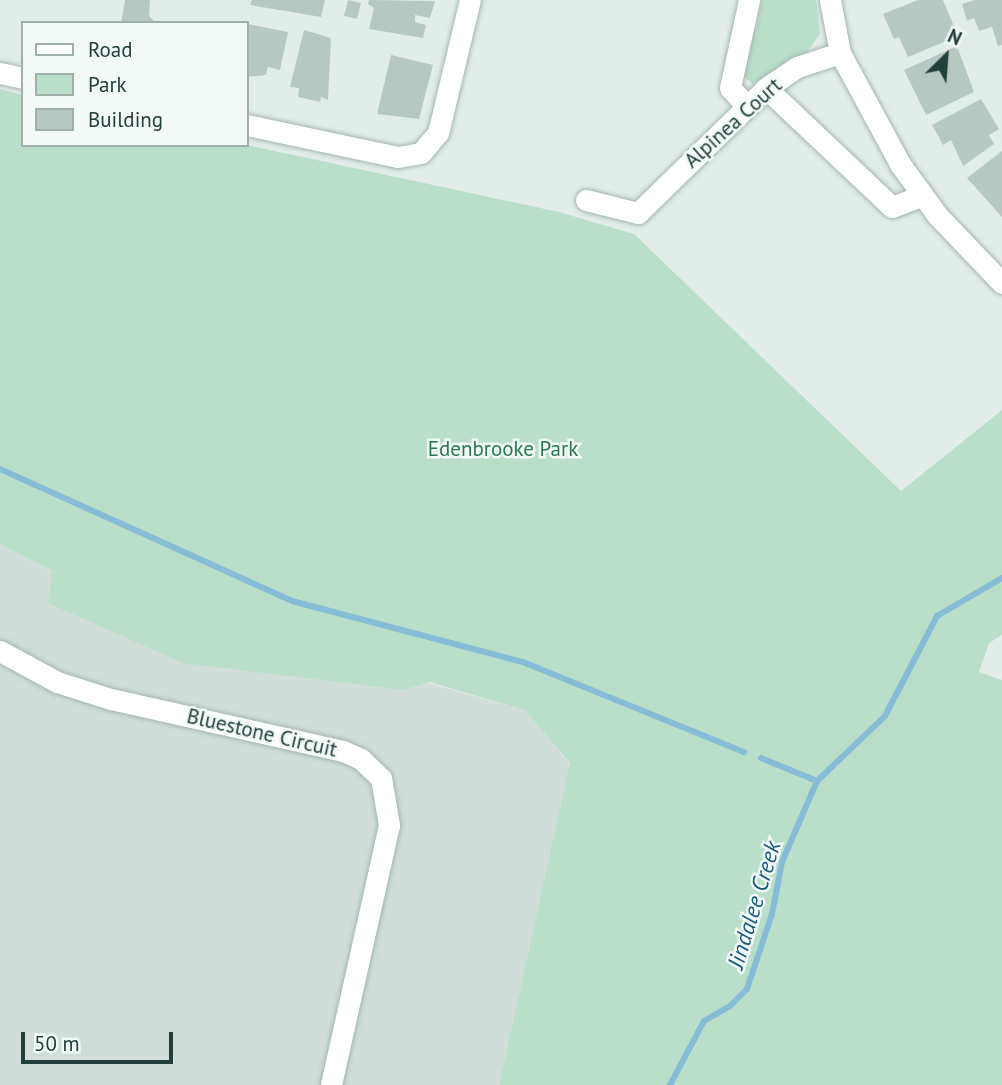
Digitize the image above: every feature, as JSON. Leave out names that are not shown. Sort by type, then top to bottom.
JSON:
[{"type":"street","points":[[248,125],[398,157],[421,153],[438,133],[470,0]]},
{"type":"street","points":[[746,105],[730,88],[749,0]]},
{"type":"street","points":[[830,0],[840,54],[921,196],[1002,284]]},
{"type":"street","name":"Alpinea Court","points":[[586,200],[638,213],[766,88],[797,67],[840,54]]},
{"type":"street","points":[[0,73],[21,78]]},
{"type":"street","points":[[766,88],[892,207],[921,196]]},
{"type":"street","name":"Bluestone Circuit","points":[[0,651],[57,682],[111,699],[343,751],[361,759],[381,778],[389,825],[331,1085]]},
{"type":"shaded area","points":[[0,544],[76,584],[524,710],[570,764],[499,1085],[0,1085]]},
{"type":"green space","points":[[762,0],[816,0],[820,34],[807,52],[752,84],[739,71],[747,36],[756,31]]},
{"type":"green space","name":"Edenbrooke Park","points":[[0,89],[21,94],[21,147],[248,145],[559,212],[634,234],[901,491],[1002,410],[1002,635],[989,643],[979,672],[1002,680],[1002,1085],[499,1085],[570,763],[524,710],[429,682],[403,690],[183,663],[48,603],[52,571],[0,544]]},
{"type":"building","points":[[125,0],[150,0],[149,16],[154,21],[121,21]]},
{"type":"building","points":[[252,0],[325,0],[321,17],[250,5]]},
{"type":"building","points":[[348,0],[361,3],[357,19],[344,16]]},
{"type":"building","points":[[369,0],[435,1],[430,18],[415,15],[415,22],[426,25],[423,38],[369,29],[374,8],[368,4]]},
{"type":"building","points":[[918,0],[943,0],[958,36],[908,57],[899,37],[894,39],[883,14]]},
{"type":"building","points":[[975,0],[1002,0],[1002,45],[998,46],[992,27],[979,31],[974,18],[967,21],[962,4]]},
{"type":"building","points":[[248,24],[288,32],[280,70],[268,67],[266,75],[248,77]]},
{"type":"building","points":[[304,30],[331,38],[328,100],[321,97],[320,102],[298,97],[299,88],[290,87]]},
{"type":"building","points":[[957,46],[974,92],[926,115],[904,70]]},
{"type":"building","points":[[391,55],[433,65],[419,119],[377,114]]},
{"type":"building","points":[[981,99],[999,129],[989,135],[994,144],[963,166],[951,140],[943,145],[932,125]]},
{"type":"building","points":[[1002,151],[1002,217],[967,178]]},
{"type":"waterway","points":[[0,469],[292,601],[523,662],[744,752]]},
{"type":"waterway","name":"Jindalee Creek","points":[[670,1085],[704,1021],[730,1006],[747,989],[772,914],[782,862],[817,781],[885,716],[937,616],[1002,578]]},
{"type":"waterway","points":[[761,758],[817,781]]}]
